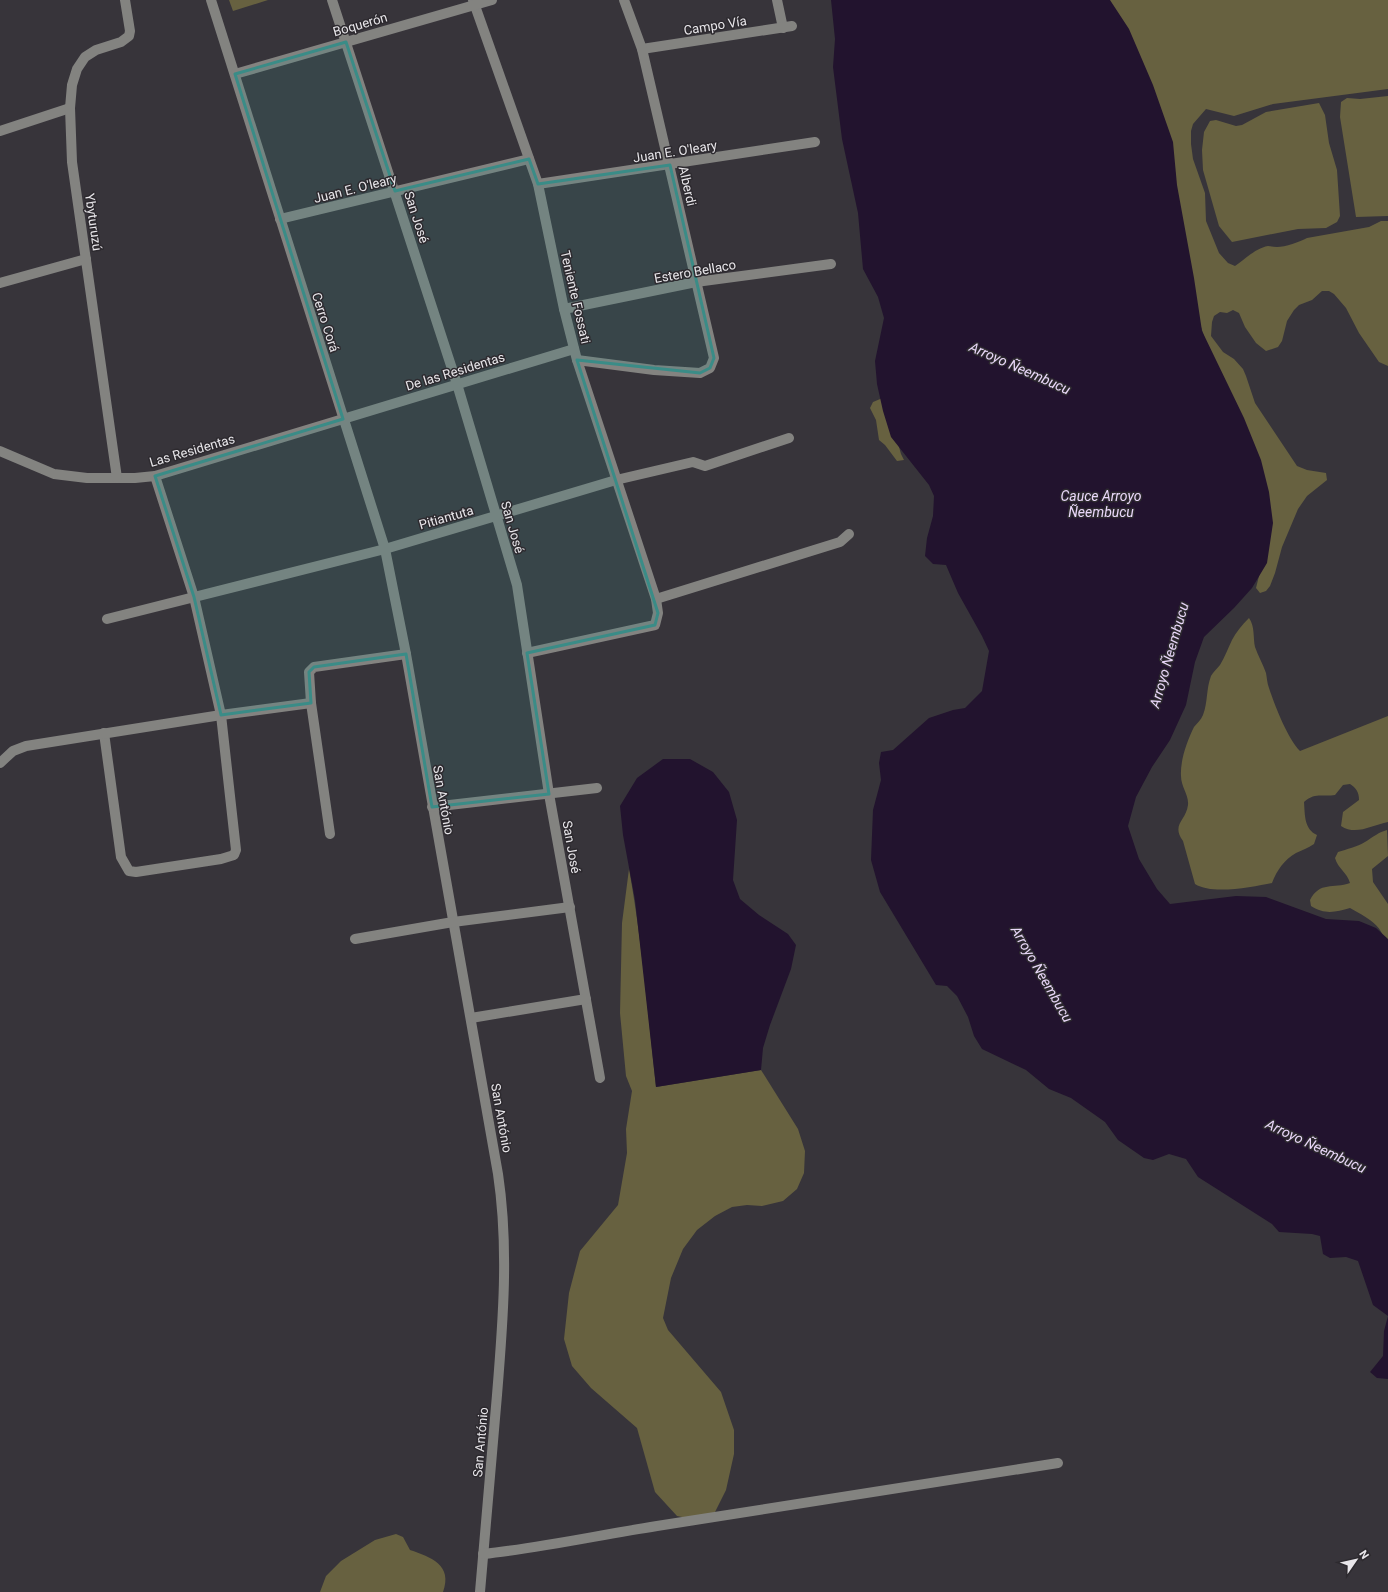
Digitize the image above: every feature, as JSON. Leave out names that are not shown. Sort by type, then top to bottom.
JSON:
[{"type":"street","name":"Ybyturuzú","points":[[116,478],[72,162],[70,108],[72,85],[77,69],[85,57],[96,50],[121,42],[129,36],[130,31],[125,0]]},
{"type":"street","name":"Cerro Corá","points":[[211,0],[385,549],[406,654]]},
{"type":"street","name":"San José","points":[[332,0],[457,384],[517,585],[549,794],[600,1078]]},
{"type":"street","name":"Boquerón","points":[[235,74],[346,42],[474,2],[492,0]]},
{"type":"street","name":"Alberdi","points":[[577,360],[654,370],[700,373],[710,368],[714,358],[642,49],[624,0]]},
{"type":"street","name":"Campo Vía","points":[[642,49],[787,27],[777,0]]},
{"type":"street","name":"Teniente Fossati","points":[[474,2],[538,184],[564,309],[577,360],[656,599],[658,613],[655,625],[527,653]]},
{"type":"street","points":[[0,131],[70,108]]},
{"type":"street","name":"Juan E. O'leary","points":[[538,184],[815,142]]},
{"type":"street","name":"Juan E. O'leary","points":[[280,219],[529,159]]},
{"type":"street","points":[[0,283],[86,260]]},
{"type":"street","name":"Estero Bellaco","points":[[564,309],[696,282],[831,264]]},
{"type":"street","name":"De las Residentas","points":[[344,419],[574,349]]},
{"type":"street","name":"Las Residentas","points":[[0,451],[54,474],[87,478],[155,476],[344,419]]},
{"type":"street","name":"Pitiantuta","points":[[107,618],[385,549],[616,480],[693,462],[705,466],[789,438]]},
{"type":"street","points":[[104,734],[121,857],[129,871],[143,871],[234,855],[236,850],[221,715],[194,597],[155,476]]},
{"type":"street","points":[[656,599],[840,542],[849,534]]},
{"type":"street","points":[[330,834],[311,703],[309,672],[314,667],[406,654]]},
{"type":"street","name":"San António","points":[[406,654],[432,807],[471,1018],[502,1203],[504,1232],[501,1341],[480,1592]]},
{"type":"street","points":[[0,763],[13,751],[26,746],[221,715],[311,703]]},
{"type":"street","points":[[432,807],[597,788]]},
{"type":"street","points":[[355,939],[453,922],[570,907]]},
{"type":"street","points":[[471,1018],[586,999]]},
{"type":"street","points":[[483,1554],[510,1552],[620,1532],[904,1489],[1058,1463]]},
{"type":"highlighted area","points":[[346,42],[395,191],[529,159],[538,184],[670,165],[714,358],[710,368],[700,373],[577,360],[658,613],[655,625],[527,653],[549,794],[432,807],[406,654],[314,667],[309,672],[311,703],[221,715],[194,597],[155,476],[343,419],[235,74]]},
{"type":"shaded area","points":[[229,0],[268,0],[233,11]]},
{"type":"shaded area","points":[[1088,0],[1388,0],[1388,89],[1273,104],[1234,116],[1206,109],[1193,124],[1191,131],[1193,159],[1205,193],[1206,221],[1219,253],[1228,263],[1235,266],[1255,251],[1264,247],[1284,246],[1297,243],[1307,238],[1369,227],[1381,221],[1388,221],[1388,366],[1379,362],[1359,333],[1346,308],[1334,294],[1329,291],[1322,291],[1312,300],[1299,305],[1287,321],[1282,341],[1278,347],[1266,351],[1256,343],[1245,327],[1239,313],[1233,310],[1227,313],[1220,312],[1214,316],[1211,336],[1223,352],[1234,359],[1243,369],[1255,403],[1297,466],[1307,470],[1326,473],[1327,480],[1307,496],[1298,509],[1282,547],[1270,586],[1266,591],[1260,593],[1256,588],[1262,564],[1239,437]]},
{"type":"shaded area","points":[[1388,96],[1388,216],[1356,217],[1340,117],[1341,102],[1347,98],[1360,99]]},
{"type":"shaded area","points":[[1319,103],[1325,115],[1329,143],[1337,170],[1340,216],[1337,222],[1326,228],[1298,229],[1232,242],[1219,226],[1203,170],[1202,150],[1204,132],[1210,121],[1216,120],[1236,126],[1242,125],[1266,112]]},
{"type":"shaded area","points":[[885,397],[904,460],[897,461],[885,445],[879,440],[876,420],[870,408],[873,402]]},
{"type":"shaded area","points":[[1249,618],[1253,628],[1255,647],[1266,673],[1268,686],[1286,730],[1300,751],[1388,716],[1388,822],[1358,830],[1347,829],[1341,826],[1343,812],[1359,800],[1358,792],[1354,787],[1350,784],[1343,785],[1335,795],[1315,796],[1304,802],[1307,825],[1317,835],[1314,844],[1296,853],[1284,862],[1272,883],[1222,890],[1211,889],[1195,884],[1183,841],[1178,830],[1188,805],[1181,780],[1181,770],[1184,751],[1191,733],[1203,715],[1211,676],[1222,662],[1235,634]]},
{"type":"shaded area","points":[[1387,830],[1388,856],[1372,869],[1373,882],[1388,904],[1388,969],[1384,938],[1377,926],[1350,908],[1330,912],[1321,911],[1311,906],[1310,900],[1318,890],[1350,883],[1347,876],[1336,862],[1335,858],[1338,852],[1359,845]]},
{"type":"shaded area","points":[[629,869],[641,950],[656,1087],[761,1070],[798,1129],[805,1151],[804,1173],[797,1189],[783,1201],[762,1206],[747,1205],[732,1207],[715,1216],[697,1230],[683,1249],[671,1278],[663,1318],[668,1330],[721,1392],[734,1430],[734,1454],[726,1490],[715,1512],[697,1520],[677,1516],[655,1492],[637,1428],[591,1388],[572,1366],[564,1339],[569,1293],[580,1251],[618,1205],[627,1153],[626,1129],[632,1091],[626,1076],[620,1013],[622,923]]},
{"type":"shaded area","points":[[396,1534],[403,1537],[410,1550],[432,1559],[438,1564],[445,1575],[443,1592],[320,1592],[326,1576],[341,1561],[375,1540]]},
{"type":"water","name":"Cauce Arroyo Ñeembucu","points":[[831,0],[1110,0],[1129,29],[1153,85],[1173,142],[1177,185],[1202,331],[1244,418],[1261,460],[1269,492],[1273,523],[1267,563],[1252,588],[1204,637],[1195,662],[1186,705],[1170,740],[1152,767],[1136,797],[1128,826],[1139,859],[1157,889],[1170,904],[1236,896],[1266,897],[1326,919],[1359,921],[1376,928],[1388,939],[1388,1316],[1373,1305],[1358,1261],[1346,1257],[1330,1258],[1323,1254],[1320,1236],[1312,1234],[1279,1232],[1272,1224],[1198,1177],[1186,1159],[1169,1154],[1153,1160],[1144,1158],[1118,1140],[1105,1122],[1071,1098],[1049,1089],[1026,1070],[982,1049],[974,1036],[968,1017],[957,996],[947,986],[936,985],[880,892],[871,860],[873,810],[881,780],[879,763],[881,752],[893,750],[929,718],[953,710],[965,708],[982,691],[989,651],[958,593],[946,565],[933,564],[925,556],[927,538],[933,516],[934,496],[929,485],[891,437],[883,411],[877,384],[875,361],[884,318],[878,297],[863,269],[858,213],[842,139],[833,67],[835,39]]},
{"type":"water","points":[[663,759],[690,759],[713,772],[729,792],[737,820],[733,880],[740,899],[759,915],[788,934],[796,945],[791,969],[763,1048],[761,1070],[656,1087],[635,900],[623,835],[620,806],[637,778]]},
{"type":"water","points":[[1388,1316],[1388,1379],[1377,1378],[1370,1372],[1383,1356],[1384,1331]]},
{"type":"water label","name":"Arroyo Ñeembucu","points":[[1020,368]]},
{"type":"water label","name":"Arroyo Ñeembucu","points":[[1169,655]]},
{"type":"water label","name":"Arroyo Ñeembucu","points":[[1042,974]]},
{"type":"water label","name":"Arroyo Ñeembucu","points":[[1316,1146]]}]
